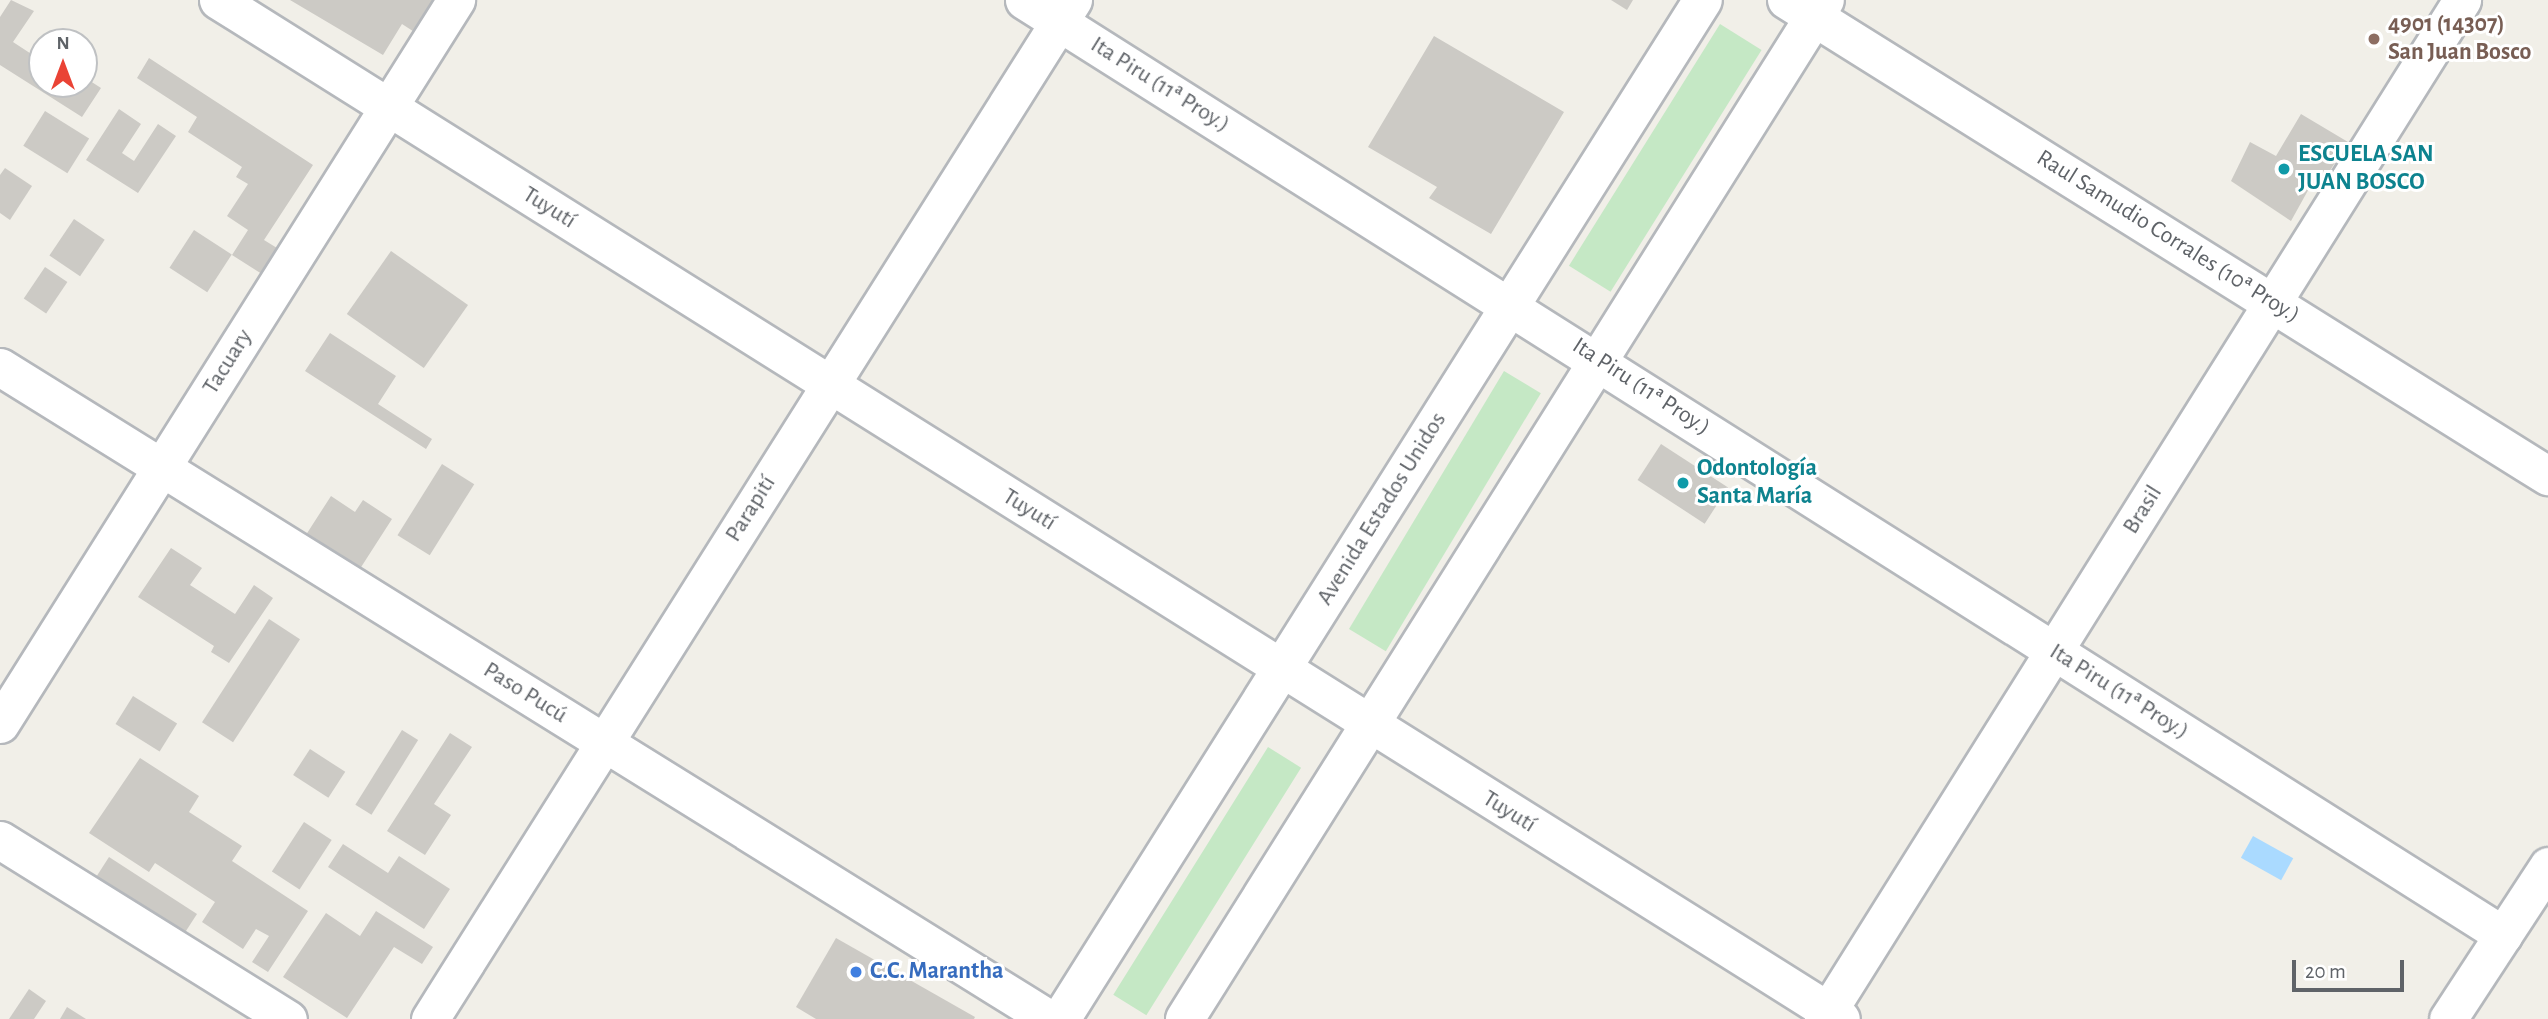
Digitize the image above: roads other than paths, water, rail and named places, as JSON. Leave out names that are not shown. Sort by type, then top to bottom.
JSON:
[{"type":"main road","name":"Avenida Estados Unidos","points":[[1061,1019],[1703,0]]},
{"type":"main road","name":"Raul Samudio Corrales (10ª Proy.)","points":[[1808,6],[2548,476]]},
{"type":"main road","points":[[1185,1019],[1599,360],[1808,6]]},
{"type":"street","name":"Tuyutí","points":[[218,0],[1831,1016]]},
{"type":"street","name":"Tacuary","points":[[0,724],[456,0]]},
{"type":"street","name":"Ita Piru (11ª Proy.)","points":[[1024,0],[1066,11],[1511,305],[2503,935]]},
{"type":"street","name":"Brasil","points":[[1831,1016],[2054,652],[2462,0]]},
{"type":"street","name":"Parapití","points":[[430,1019],[1066,11]]},
{"type":"street","name":"Paso Pucú","points":[[0,367],[1049,1019]]},
{"type":"street","points":[[0,840],[288,1019]]},
{"type":"street","points":[[2448,1019],[2548,866]]},
{"type":"water","points":[[2253,836],[2293,858],[2281,880],[2241,858]]},
{"type":"place","name":"4901 (14307) San Juan Bosco","points":[[2374,39]]},
{"type":"place","name":"ESCUELA SAN JUAN BOSCO","points":[[2284,169]]},
{"type":"place","name":"Odontología Santa María","points":[[1683,483]]},
{"type":"place","name":"C.C. Marantha","points":[[856,972]]}]
